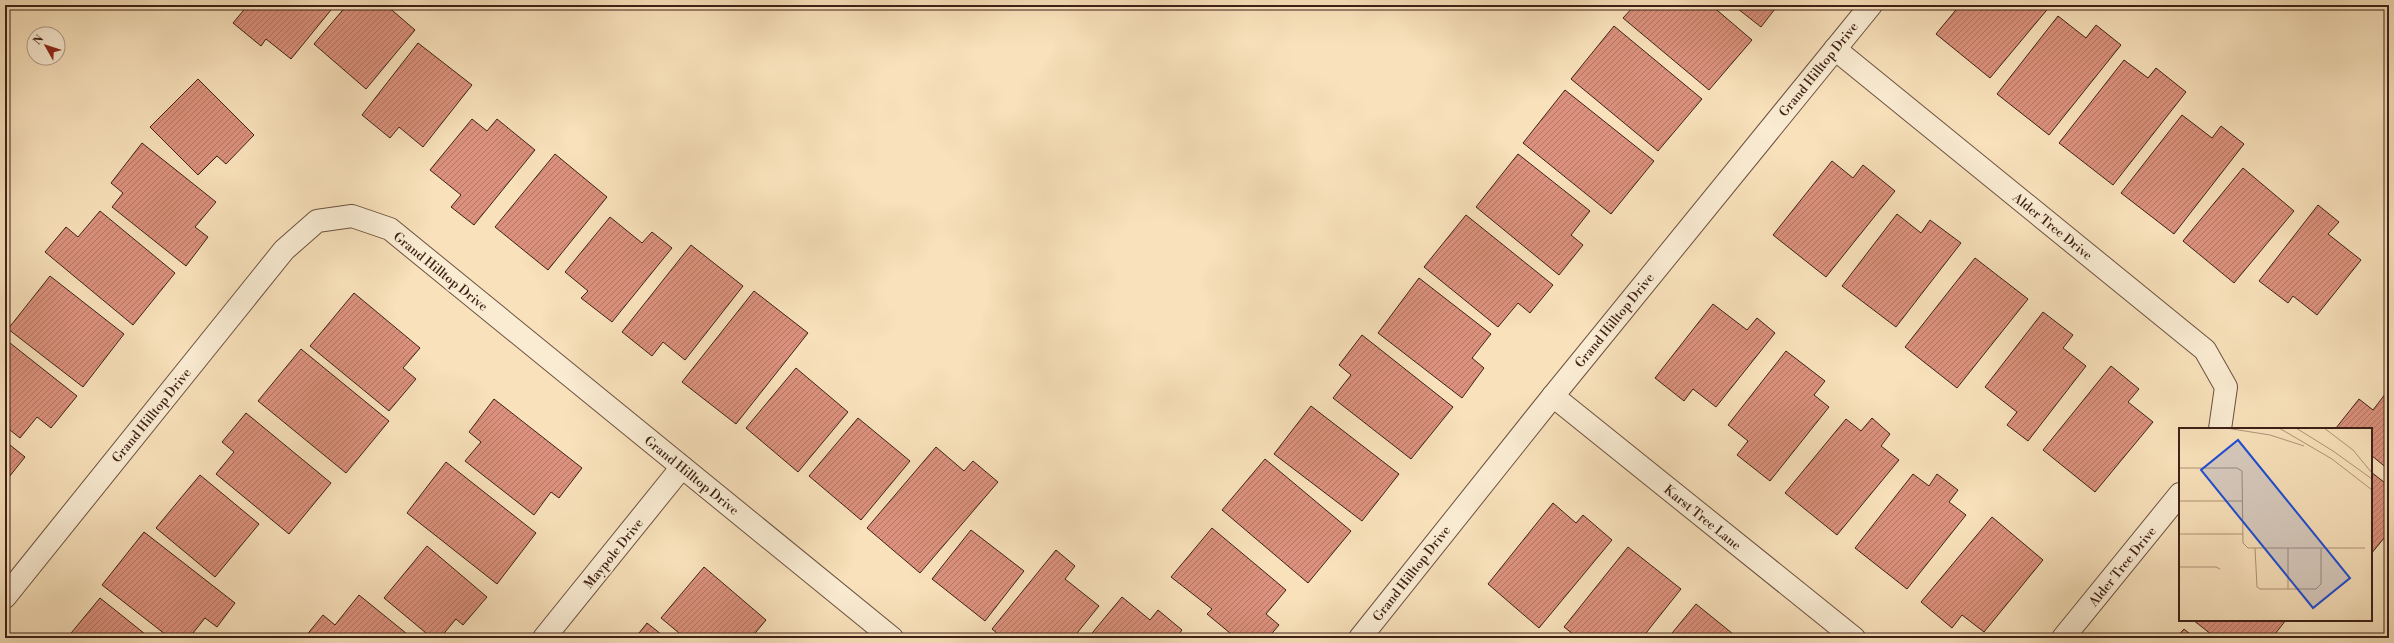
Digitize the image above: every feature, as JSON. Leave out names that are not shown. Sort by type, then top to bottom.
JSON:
[{"type":"street","name":"Grand Hilltop Drive","points":[[1360,638],[1553,396],[1871,5]]},
{"type":"street","name":"Alder Tree Drive","points":[[1835,49],[2205,350],[2226,387],[2220,428]]},
{"type":"street","name":"Grand Hilltop Drive","points":[[5,597],[284,250],[318,221],[352,216],[390,229],[892,638]]},
{"type":"street","name":"Karst Tree Lane","points":[[1553,396],[1854,638]]},
{"type":"street","name":"Maypole Drive","points":[[544,638],[682,467]]},
{"type":"street","name":"Alder Tree Drive","points":[[2063,638],[2179,495]]},
{"type":"building","points":[[248,5],[335,5],[291,59],[266,39],[261,46],[233,23]]},
{"type":"building","points":[[347,5],[386,5],[415,30],[366,89],[314,44]]},
{"type":"building","points":[[1635,5],[1711,5],[1752,40],[1709,90],[1623,18]]},
{"type":"building","points":[[1733,5],[1778,5],[1761,27]]},
{"type":"building","points":[[1960,5],[2051,5],[1990,78],[1936,34]]},
{"type":"building","points":[[2058,16],[2086,38],[2096,25],[2121,45],[2049,135],[1997,94]]},
{"type":"building","points":[[1614,26],[1702,99],[1658,151],[1571,79]]},
{"type":"building","points":[[418,43],[472,85],[423,147],[399,127],[390,138],[362,115]]},
{"type":"building","points":[[2124,60],[2148,78],[2156,68],[2186,92],[2113,185],[2059,143]]},
{"type":"building","points":[[198,79],[254,135],[226,164],[217,156],[198,175],[150,127]]},
{"type":"building","points":[[1565,90],[1654,161],[1611,214],[1523,143]]},
{"type":"building","points":[[2182,115],[2212,138],[2221,126],[2244,144],[2174,234],[2121,193]]},
{"type":"building","points":[[472,119],[487,131],[497,119],[535,150],[474,225],[451,207],[461,195],[430,170]]},
{"type":"building","points":[[142,143],[216,202],[195,227],[208,237],[186,266],[112,207],[123,193],[111,183]]},
{"type":"building","points":[[555,154],[607,197],[548,270],[495,227]]},
{"type":"building","points":[[1518,154],[1590,211],[1571,235],[1583,245],[1559,275],[1476,207]]},
{"type":"building","points":[[1832,161],[1853,178],[1863,165],[1895,191],[1826,277],[1773,235]]},
{"type":"building","points":[[2243,168],[2294,211],[2234,283],[2183,241]]},
{"type":"building","points":[[2318,205],[2339,222],[2328,234],[2361,260],[2317,315],[2293,296],[2288,303],[2259,281]]},
{"type":"building","points":[[100,211],[175,273],[133,325],[45,252],[66,227],[78,237]]},
{"type":"building","points":[[1897,214],[1921,233],[1930,220],[1961,243],[1896,327],[1842,286]]},
{"type":"building","points":[[1466,215],[1553,285],[1530,313],[1518,303],[1498,327],[1424,267]]},
{"type":"building","points":[[610,217],[642,243],[652,232],[672,248],[612,322],[581,298],[588,291],[565,272]]},
{"type":"building","points":[[691,245],[743,286],[685,360],[663,342],[652,356],[622,332]]},
{"type":"building","points":[[1975,258],[2028,299],[1957,388],[1905,347]]},
{"type":"building","points":[[50,276],[124,334],[83,387],[8,329]]},
{"type":"building","points":[[1419,278],[1491,334],[1472,358],[1484,368],[1462,398],[1378,333]]},
{"type":"building","points":[[754,291],[808,333],[736,424],[682,382]]},
{"type":"building","points":[[354,293],[420,348],[403,368],[416,379],[389,411],[310,346]]},
{"type":"building","points":[[1713,304],[1747,330],[1757,318],[1775,333],[1716,407],[1693,389],[1684,401],[1655,378]]},
{"type":"building","points":[[2043,312],[2073,335],[2063,348],[2086,366],[2028,441],[2007,425],[2017,412],[1985,387]]},
{"type":"building","points":[[1362,335],[1453,407],[1411,459],[1333,398],[1351,375],[1339,365]]},
{"type":"building","points":[[5,339],[77,396],[51,428],[37,417],[20,438],[5,426]]},
{"type":"building","points":[[301,349],[389,421],[346,473],[258,401]]},
{"type":"building","points":[[1786,351],[1825,381],[1814,395],[1829,407],[1770,481],[1737,455],[1748,441],[1728,425]]},
{"type":"building","points":[[2111,366],[2139,389],[2128,402],[2153,422],[2095,492],[2043,450]]},
{"type":"building","points":[[796,368],[848,412],[798,472],[746,428]]},
{"type":"building","points":[[2389,389],[2389,470],[2372,456],[2372,428],[2336,428],[2359,399],[2373,410]]},
{"type":"building","points":[[494,399],[582,468],[559,498],[551,492],[534,515],[465,461],[481,442],[469,432]]},
{"type":"building","points":[[1311,406],[1399,474],[1362,521],[1274,454]]},
{"type":"building","points":[[246,413],[331,483],[289,534],[216,474],[234,452],[222,442]]},
{"type":"building","points":[[858,418],[910,461],[861,520],[809,476]]},
{"type":"building","points":[[1872,418],[1890,434],[1881,446],[1899,460],[1837,535],[1785,493],[1846,419],[1861,431]]},
{"type":"building","points":[[5,441],[25,457],[5,482]]},
{"type":"building","points":[[936,447],[964,471],[973,461],[998,482],[920,573],[867,528]]},
{"type":"building","points":[[1265,459],[1351,531],[1308,583],[1222,510]]},
{"type":"building","points":[[446,462],[536,533],[497,584],[407,513]]},
{"type":"building","points":[[2372,473],[2389,486],[2389,532],[2372,553]]},
{"type":"building","points":[[1913,474],[1929,486],[1937,474],[1958,490],[1949,502],[1966,515],[1907,589],[1855,548]]},
{"type":"building","points":[[200,475],[259,524],[215,577],[156,528]]},
{"type":"building","points":[[1553,503],[1576,523],[1583,515],[1612,540],[1539,628],[1488,584]]},
{"type":"building","points":[[1992,517],[2043,560],[1984,632],[1962,615],[1952,628],[1921,602]]},
{"type":"building","points":[[1212,528],[1286,590],[1266,614],[1279,625],[1268,638],[1236,638],[1207,614],[1212,609],[1171,577]]},
{"type":"building","points":[[971,530],[1024,571],[985,621],[932,579]]},
{"type":"building","points":[[144,532],[235,603],[217,627],[205,618],[189,638],[170,638],[102,585]]},
{"type":"building","points":[[427,546],[487,597],[463,625],[456,619],[440,638],[432,638],[384,598]]},
{"type":"building","points":[[1628,547],[1681,589],[1642,638],[1578,638],[1564,627]]},
{"type":"building","points":[[1056,550],[1075,566],[1065,579],[1099,606],[1073,638],[1003,638],[992,629]]},
{"type":"building","points":[[704,567],[766,620],[751,638],[685,638],[661,618]]},
{"type":"building","points":[[359,595],[412,638],[305,637],[323,615],[335,625]]},
{"type":"building","points":[[1122,597],[1150,620],[1158,610],[1182,630],[1176,638],[1088,638]]},
{"type":"building","points":[[100,598],[150,638],[67,638]]},
{"type":"building","points":[[1696,604],[1738,638],[1668,638]]},
{"type":"building","points":[[2194,621],[2285,621],[2275,634],[2280,638],[2216,638]]},
{"type":"building","points":[[647,623],[666,638],[635,638]]},
{"type":"building","points":[[2184,629],[2195,638],[2176,638]]}]
